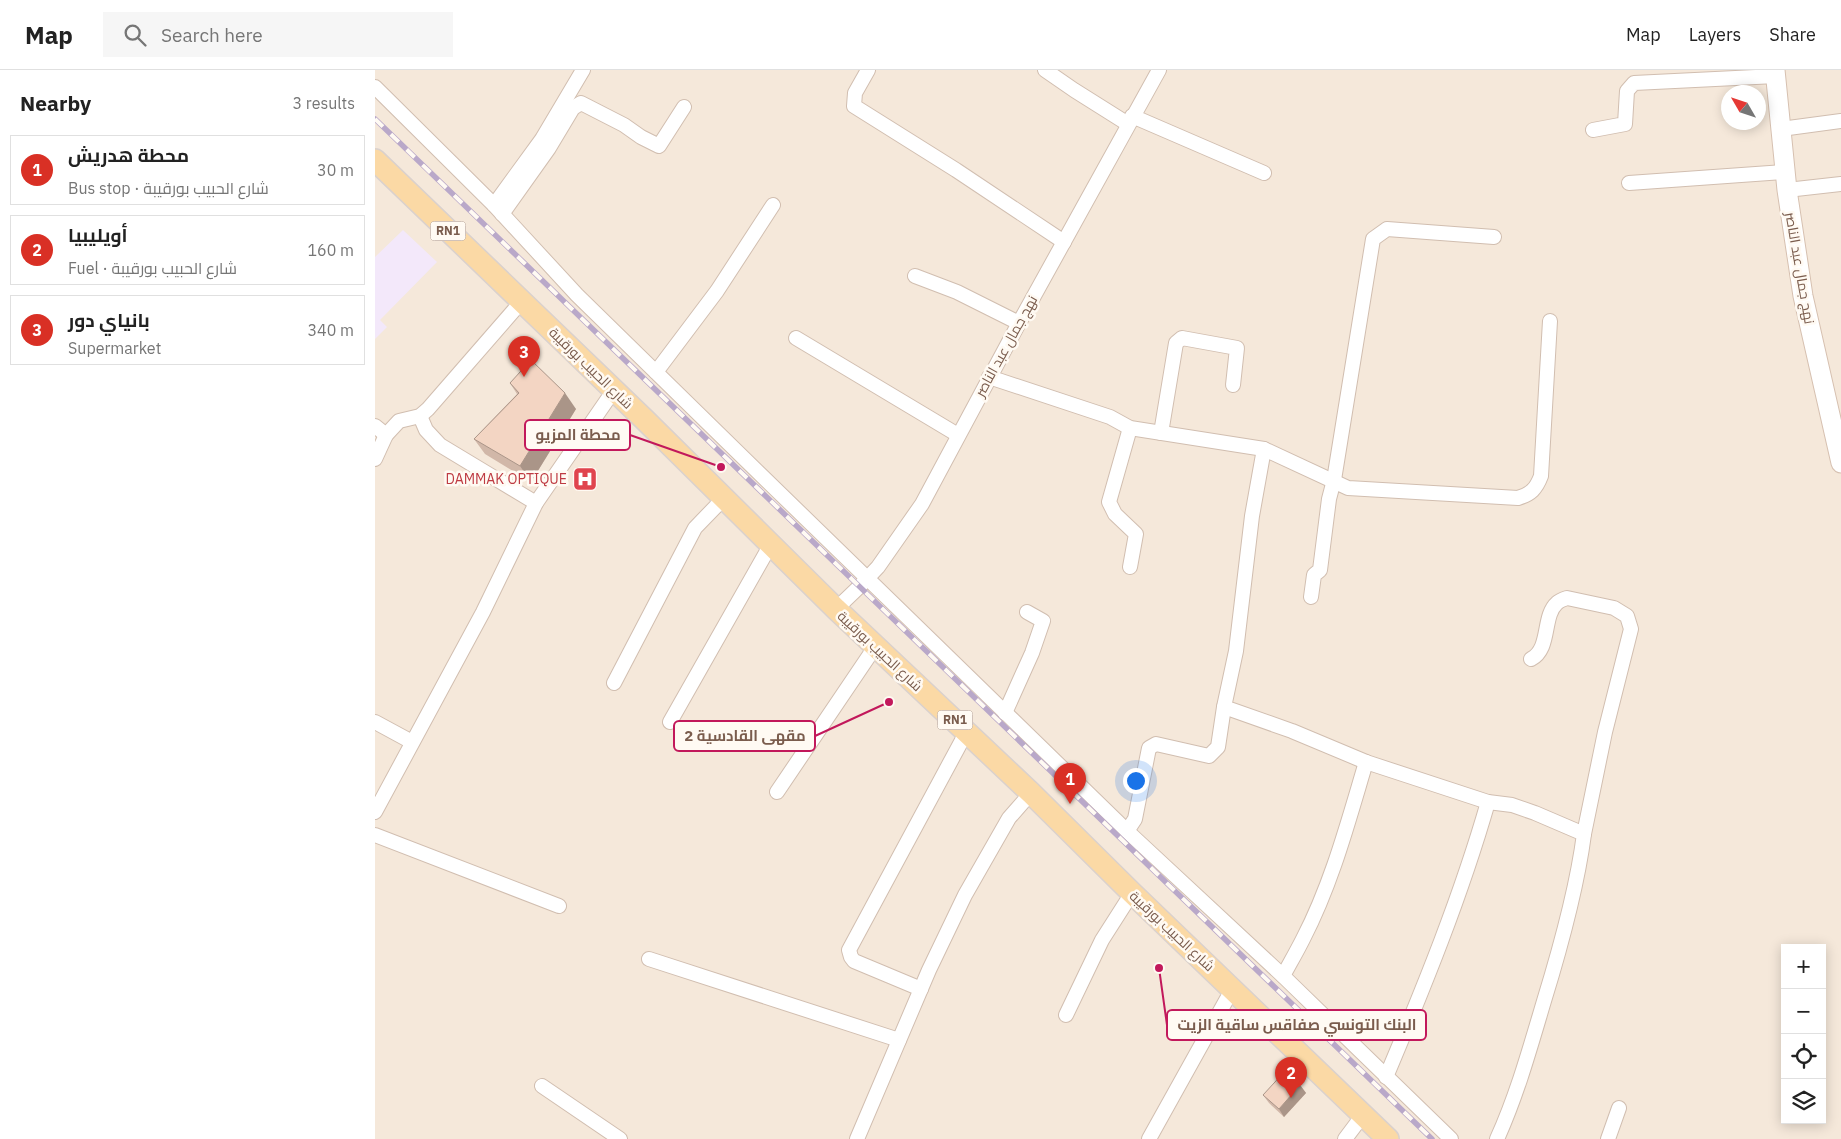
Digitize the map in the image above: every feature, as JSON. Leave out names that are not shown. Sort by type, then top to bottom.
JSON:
[{"type":"main road","name":"شارع الحبيب بورقيبة","points":[[375,160],[614,390],[875,647],[967,731],[1388,1139]]},
{"type":"street","points":[[498,209],[583,70]]},
{"type":"street","points":[[868,70],[855,93],[853,106],[972,180],[1063,242]]},
{"type":"street","points":[[1045,70],[1074,90],[1130,120],[1264,173]]},
{"type":"street","name":"نهج جمال عبد الناصر","points":[[836,609],[878,567],[922,504],[989,377],[1159,70]]},
{"type":"street","points":[[1593,130],[1625,124],[1627,91],[1634,83],[1776,73]]},
{"type":"street","name":"نهج جمال عبد الناصر","points":[[1776,73],[1787,190],[1803,296],[1841,463]]},
{"type":"street","points":[[375,87],[498,209],[577,295],[867,579],[1127,831],[1283,976],[1451,1139]]},
{"type":"street","points":[[498,209],[549,148],[573,108],[581,103],[659,146],[684,107]]},
{"type":"street","points":[[1781,129],[1841,121]]},
{"type":"street","points":[[1629,183],[1785,172]]},
{"type":"street","points":[[1787,190],[1841,184]]},
{"type":"street","points":[[656,372],[717,291],[773,205]]},
{"type":"street","points":[[1311,597],[1314,576],[1320,570],[1329,499],[1334,480],[1373,239],[1387,229],[1494,237]]},
{"type":"street","points":[[915,276],[957,292],[1019,323]]},
{"type":"street","points":[[375,459],[386,435],[399,421],[420,416],[429,409],[522,302]]},
{"type":"street","points":[[989,377],[1110,417],[1130,428],[1263,449],[1348,488],[1518,498],[1529,494],[1537,486],[1541,476],[1550,321]]},
{"type":"street","points":[[796,338],[958,435]]},
{"type":"street","points":[[1161,433],[1176,343],[1182,338],[1237,348],[1233,385]]},
{"type":"street","points":[[375,812],[483,612],[536,503],[614,390]]},
{"type":"street","points":[[420,416],[426,430],[440,445],[536,503]]},
{"type":"street","points":[[375,426],[386,435]]},
{"type":"street","points":[[1130,428],[1109,502],[1115,514],[1136,534],[1130,567]]},
{"type":"street","points":[[1127,831],[1135,819],[1149,748],[1155,744],[1209,756],[1217,747],[1236,651],[1252,516],[1263,449]]},
{"type":"street","points":[[615,684],[695,528],[724,498]]},
{"type":"street","points":[[671,722],[771,544]]},
{"type":"street","points":[[1497,1139],[1508,1115],[1526,1064],[1557,958],[1605,732],[1631,629],[1627,616],[1614,608],[1567,598],[1556,604],[1552,611],[1543,645],[1536,657],[1531,659]]},
{"type":"street","points":[[1005,712],[1032,652],[1043,622],[1027,612]]},
{"type":"street","points":[[777,792],[875,647]]},
{"type":"street","points":[[1224,707],[1292,731],[1366,762],[1488,802],[1512,805],[1584,834]]},
{"type":"street","points":[[375,722],[412,742]]},
{"type":"street","points":[[921,989],[855,961],[849,950],[967,731]]},
{"type":"street","points":[[1283,976],[1304,939],[1320,901],[1343,839],[1366,762]]},
{"type":"street","points":[[857,1139],[921,989],[965,894],[1009,818],[1031,793]]},
{"type":"street","points":[[1385,1077],[1412,1015],[1463,881],[1488,802]]},
{"type":"street","points":[[375,835],[559,906]]},
{"type":"street","points":[[1066,1015],[1102,940],[1131,892]]},
{"type":"street","points":[[649,959],[899,1040]]},
{"type":"street","points":[[1149,1139],[1233,988]]},
{"type":"street","points":[[542,1086],[620,1139]]},
{"type":"street","points":[[1608,1139],[1619,1108]]},
{"type":"street","points":[[1345,1139],[1363,1115]]},
{"type":"shaded area","points":[[375,70],[1841,70],[1841,1139],[375,1139]]},
{"type":"shaded area","points":[[403,230],[437,262],[380,320],[387,327],[375,339],[375,257]]},
{"type":"building","points":[[531,360],[565,393],[520,466],[474,439],[519,393],[510,383]]},
{"type":"building","points":[[1286,1070],[1300,1085],[1279,1109],[1263,1095]]},
{"type":"railway","points":[[375,119],[1432,1139]]},
{"type":"place","name":"بانياي دور","points":[[524,377]]},
{"type":"place","name":"محطة المزيو","points":[[721,467]]},
{"type":"place","name":"DAMMAK OPTIQUE","points":[[585,479]]},
{"type":"place","name":"مقهى القادسية 2","points":[[889,702]]},
{"type":"place","name":"محطة هدريش","points":[[1070,804]]},
{"type":"place","name":"البنك التونسي صفاقس ساقية الزيت","points":[[1159,968]]},
{"type":"place","name":"أويليبيا","points":[[1291,1098]]}]
